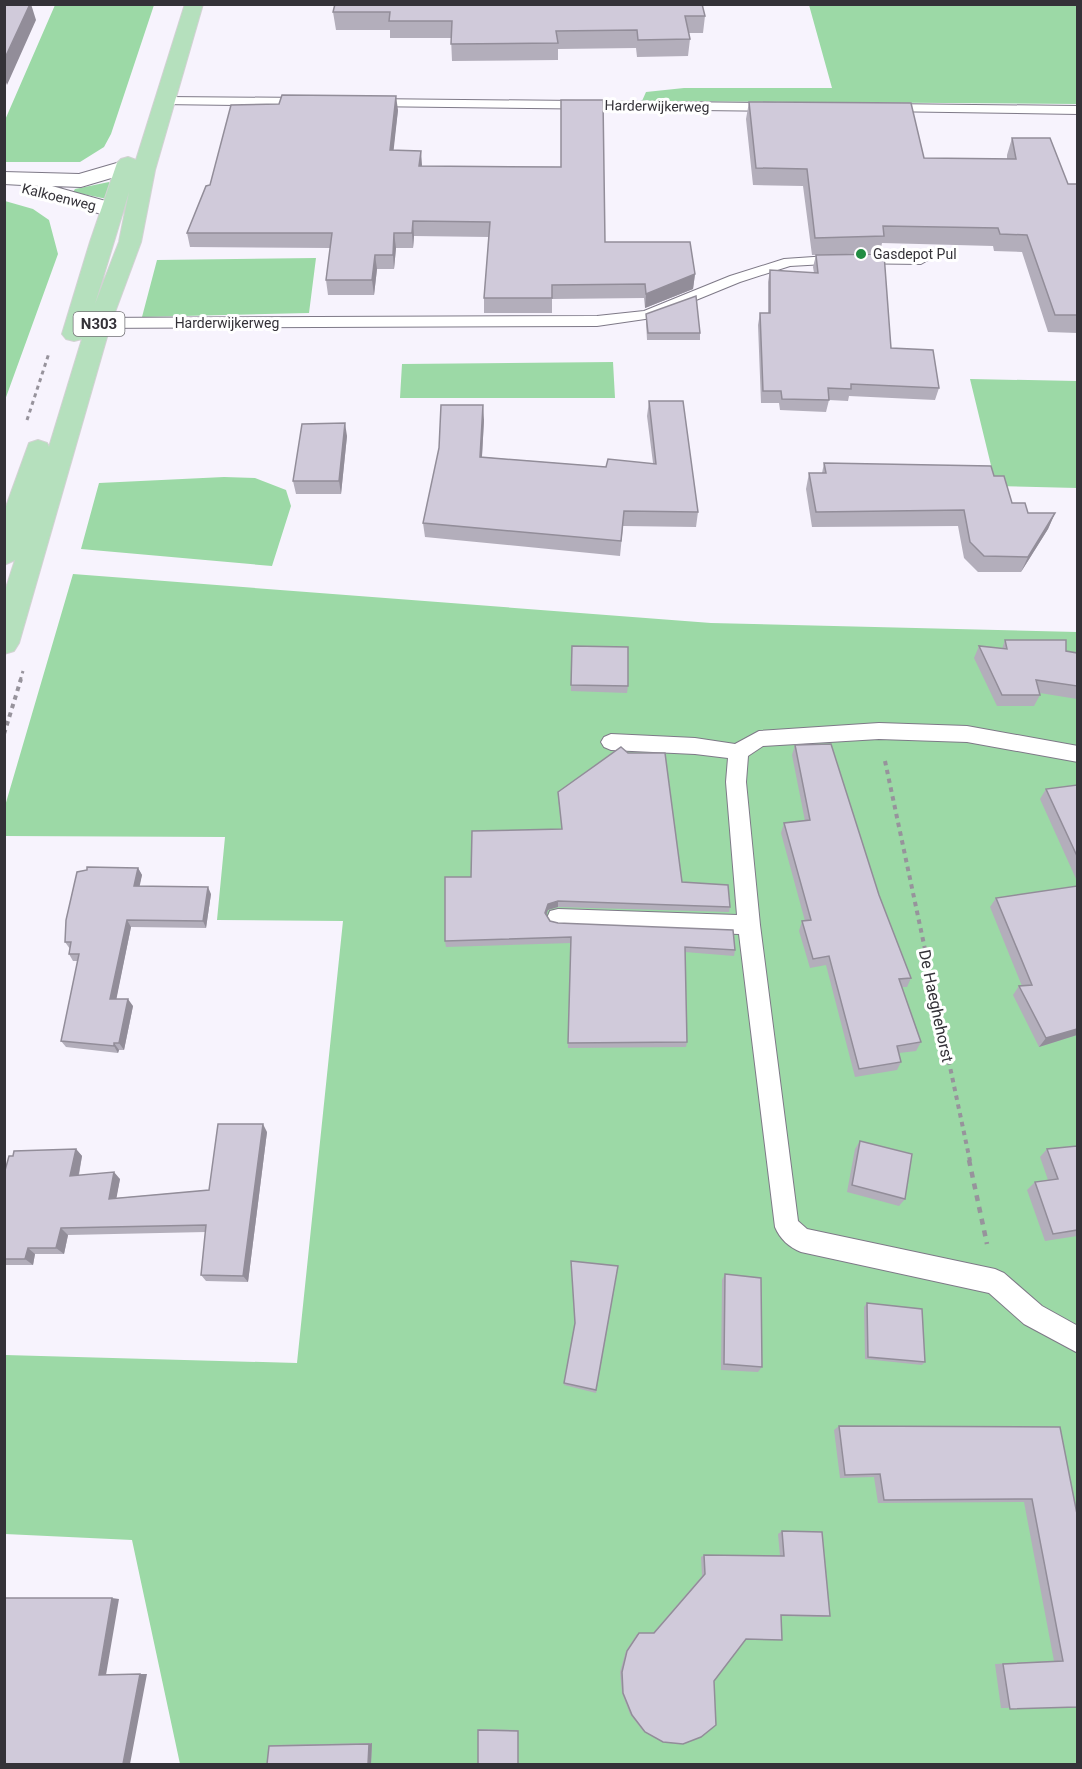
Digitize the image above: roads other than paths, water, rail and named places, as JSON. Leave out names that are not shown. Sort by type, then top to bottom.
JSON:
[{"type":"main road","name":"N303","points":[[4,644],[88,323],[112,210],[180,4]]},
{"type":"main road","name":"N303","points":[[4,555],[88,323],[130,242],[144,170],[194,4]]},
{"type":"street","name":"Kalkoenweg","points":[[4,178],[81,181],[128,166]]},
{"type":"street","name":"Kalkoenweg","points":[[4,184],[63,195],[112,210]]},
{"type":"lane","points":[[165,101],[325,102]]},
{"type":"lane","name":"Harderwijkerweg","points":[[361,103],[791,107]]},
{"type":"lane","points":[[874,108],[1077,110]]},
{"type":"lane","name":"Harderwijkerweg","points":[[88,323],[597,321],[647,315],[735,279],[789,262],[843,259],[921,260]]},
{"type":"lane","points":[[611,742],[695,746],[738,752],[759,739],[879,731],[967,734],[1077,754]]},
{"type":"lane","points":[[738,752],[736,782],[749,925],[787,1227],[801,1240],[995,1282],[1033,1315],[1077,1340]]},
{"type":"lane","points":[[558,918],[749,925]]},
{"type":"place","name":"Gasdepot Pul","points":[[861,254]]}]
